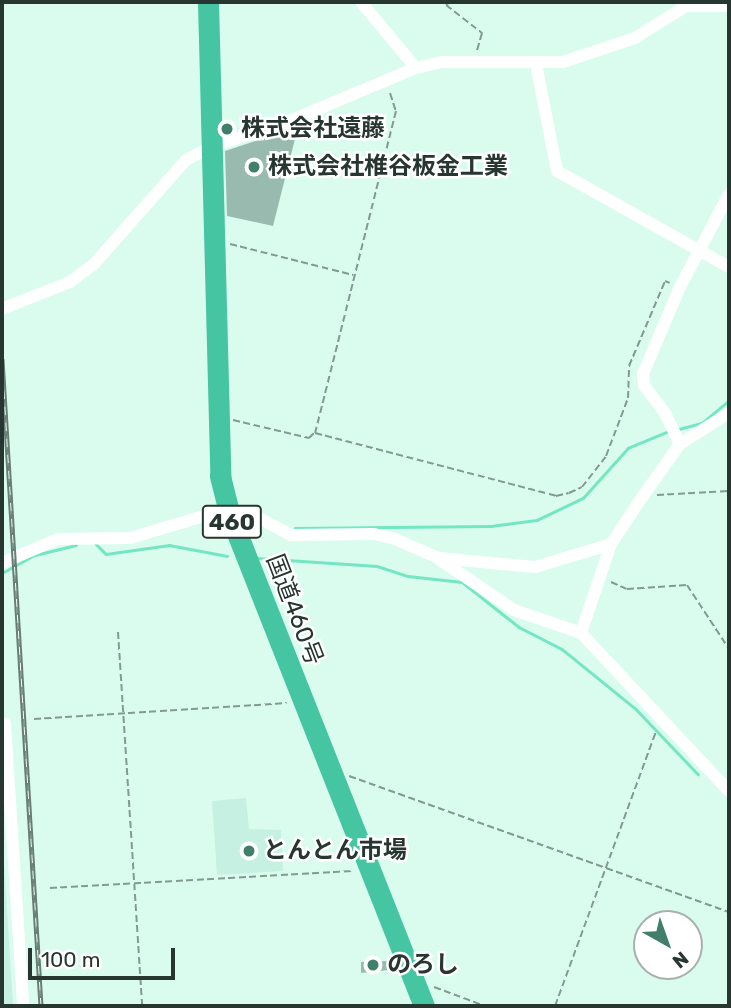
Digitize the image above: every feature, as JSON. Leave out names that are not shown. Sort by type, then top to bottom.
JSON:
[{"type":"highway","name":"国道460号","points":[[208,2],[220,476],[229,513],[424,1006]]},
{"type":"street","points":[[361,2],[416,68]]},
{"type":"street","points":[[2,309],[70,282],[94,264],[186,160],[213,146],[387,83],[416,68],[474,62],[536,64],[602,52],[684,4],[729,6]]},
{"type":"street","points":[[536,64],[557,171],[729,267]]},
{"type":"street","points":[[680,444],[665,413],[644,385],[643,374],[680,287],[729,194]]},
{"type":"street","points":[[581,633],[597,576],[611,544],[643,496],[680,444],[729,413]]},
{"type":"street","points":[[2,564],[58,539],[130,538],[200,516],[229,513],[257,517],[291,535],[374,534],[436,557],[514,610],[581,633],[663,724],[729,791]]},
{"type":"street","points":[[436,557],[535,567],[611,544]]},
{"type":"street","points":[[2,725],[5,724],[23,1006]]},
{"type":"path","points":[[450,2],[446,5],[482,33],[474,62]]},
{"type":"path","points":[[219,416],[309,438],[315,433],[396,111],[387,83]]},
{"type":"path","points":[[215,240],[353,275]]},
{"type":"path","points":[[315,433],[556,496],[569,493],[582,487],[606,456],[628,398],[629,366],[665,281],[680,287]]},
{"type":"path","points":[[643,496],[729,491]]},
{"type":"path","points":[[597,576],[627,589],[687,585],[729,649]]},
{"type":"path","points":[[118,632],[142,1006]]},
{"type":"path","points":[[34,719],[302,702]]},
{"type":"path","points":[[555,1006],[650,738],[663,724]]},
{"type":"path","points":[[328,768],[729,912]]},
{"type":"path","points":[[50,888],[369,870]]},
{"type":"path","points":[[413,978],[485,1006]]},
{"type":"shaded area","name":"とんとん市場","points":[[246,798],[249,829],[281,830],[283,871],[217,875],[212,801]]},
{"type":"shaded area","points":[[2,830],[13,1006],[2,1006]]},
{"type":"building","name":"株式会社椎谷板金工業","points":[[298,127],[273,226],[227,216],[225,151]]},
{"type":"building","name":"のろし","points":[[388,961],[389,970],[361,973],[361,962]]},
{"type":"waterway","points":[[679,429],[702,423],[729,400]]},
{"type":"waterway","points":[[295,528],[491,526],[537,520],[583,498],[628,448],[669,431]]},
{"type":"waterway","points":[[96,544],[106,554],[169,545],[227,556]]},
{"type":"waterway","points":[[2,573],[35,555],[76,545]]},
{"type":"waterway","points":[[257,558],[377,566],[408,576],[462,582],[519,627],[562,649],[636,709],[698,774]]},
{"type":"railway","points":[[2,359],[41,1006]]},
{"type":"place","name":"株式会社遠藤","points":[[227,129]]},
{"type":"place","name":"株式会社椎谷板金工業","points":[[254,167]]},
{"type":"place","name":"とんとん市場","points":[[249,851]]},
{"type":"place","name":"のろし","points":[[373,965]]}]
